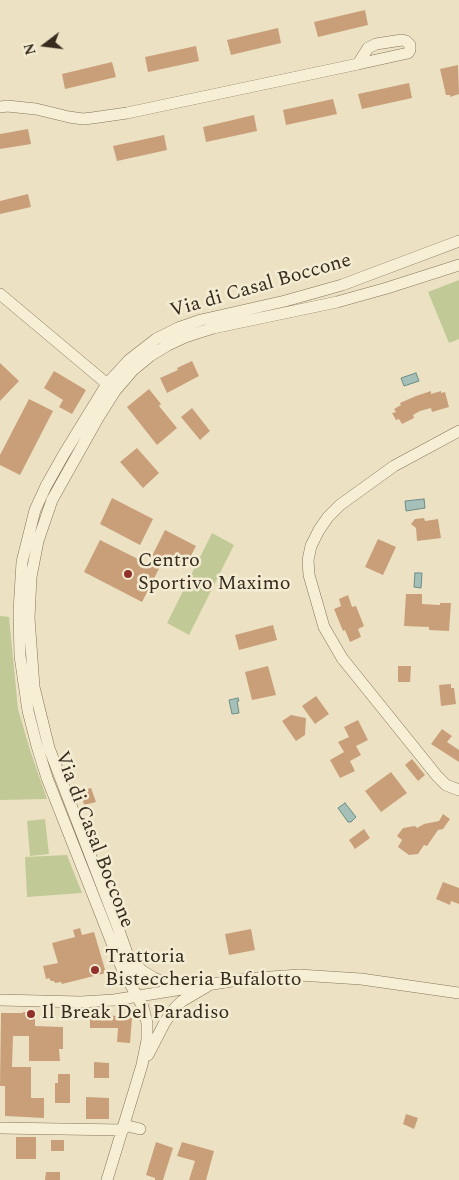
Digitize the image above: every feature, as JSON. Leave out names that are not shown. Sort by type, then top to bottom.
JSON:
[{"type":"street","points":[[0,107],[36,109],[69,117],[92,118],[127,113],[358,64]]},
{"type":"street","name":"Via di Casal Boccone","points":[[137,996],[127,953],[58,773],[44,731],[34,682],[29,618],[33,565],[48,510],[122,367],[156,339],[178,328],[201,320],[285,301],[342,285],[459,240]]},
{"type":"street","name":"Via di Casal Boccone","points":[[137,996],[123,971],[42,765],[27,702],[19,642],[19,610],[21,573],[35,510],[64,454],[111,388],[146,359],[168,345],[213,328],[337,302],[459,265]]},
{"type":"street","points":[[0,294],[111,388]]},
{"type":"street","points":[[459,431],[394,466],[340,505],[319,530],[311,546],[308,560],[309,574],[316,603],[324,627],[334,647],[437,776],[446,785],[459,790]]},
{"type":"street","points":[[127,953],[141,970],[154,978],[169,984],[189,988]]},
{"type":"street","points":[[0,1000],[95,1002],[264,977],[313,976],[361,979],[459,993]]},
{"type":"street","points":[[142,1065],[175,1008],[182,1001],[212,984]]},
{"type":"street","points":[[108,1180],[142,1065],[147,1040],[145,1013],[137,996]]},
{"type":"street","points":[[0,1128],[124,1127],[140,1129]]},
{"type":"green space","points":[[459,280],[459,339],[449,343],[428,292]]},
{"type":"green space","points":[[212,533],[234,545],[189,635],[167,623]]},
{"type":"green space","points":[[0,616],[9,617],[18,709],[47,799],[0,800]]},
{"type":"green space","points":[[45,819],[49,854],[30,856],[27,821]]},
{"type":"green space","points":[[67,855],[82,893],[27,897],[25,857]]},
{"type":"water","points":[[416,373],[419,381],[404,386],[401,378]]},
{"type":"water","points":[[424,499],[425,508],[406,511],[405,501]]},
{"type":"water","points":[[415,573],[422,573],[421,588],[414,587]]},
{"type":"water","points":[[238,698],[239,713],[232,714],[229,700]]},
{"type":"water","points":[[345,803],[356,817],[351,822],[348,822],[338,808]]},
{"type":"building","points":[[365,10],[368,25],[318,37],[314,22]]},
{"type":"building","points":[[278,28],[281,43],[231,55],[227,40]]},
{"type":"building","points":[[196,46],[199,61],[148,72],[145,57]]},
{"type":"building","points":[[112,62],[116,77],[65,89],[62,74]]},
{"type":"building","points":[[458,65],[459,94],[450,97],[450,95],[446,95],[440,69]]},
{"type":"building","points":[[409,83],[412,98],[362,109],[358,94]]},
{"type":"building","points":[[333,99],[337,114],[286,125],[283,110]]},
{"type":"building","points":[[254,115],[257,131],[206,142],[203,127]]},
{"type":"building","points":[[28,129],[31,144],[0,149],[0,134]]},
{"type":"building","points":[[164,135],[167,150],[117,161],[113,146]]},
{"type":"building","points":[[28,194],[31,207],[0,214],[0,201]]},
{"type":"building","points":[[192,361],[199,376],[167,393],[160,378]]},
{"type":"building","points":[[0,363],[19,381],[0,401]]},
{"type":"building","points":[[54,371],[86,390],[72,414],[59,407],[63,400],[44,388]]},
{"type":"building","points":[[149,389],[161,404],[159,406],[177,428],[157,445],[127,407]]},
{"type":"building","points":[[431,391],[431,394],[441,391],[441,393],[445,392],[449,407],[432,412],[431,408],[420,411],[413,415],[414,418],[402,424],[399,419],[396,420],[392,413],[396,412],[394,409],[401,405],[400,403]]},
{"type":"building","points":[[29,399],[53,411],[20,475],[0,465],[0,455]]},
{"type":"building","points":[[192,408],[210,431],[200,440],[181,417]]},
{"type":"building","points":[[137,448],[159,473],[143,488],[120,462]]},
{"type":"building","points":[[112,498],[153,519],[140,545],[100,524]]},
{"type":"building","points":[[424,518],[425,521],[438,519],[441,538],[417,541],[416,528],[411,524],[415,519]]},
{"type":"building","points":[[165,530],[196,546],[184,569],[164,559],[142,602],[84,572],[100,540],[148,564]]},
{"type":"building","points":[[378,539],[396,547],[383,575],[365,567]]},
{"type":"building","points":[[406,594],[422,594],[422,604],[440,605],[440,603],[451,603],[449,631],[429,630],[429,627],[404,626]]},
{"type":"building","points":[[348,595],[352,607],[356,606],[364,626],[358,629],[361,637],[350,642],[334,609],[341,606],[339,599]]},
{"type":"building","points":[[273,625],[277,640],[239,650],[235,635]]},
{"type":"building","points":[[268,666],[276,695],[252,700],[245,672]]},
{"type":"building","points":[[398,666],[411,666],[410,682],[398,682]]},
{"type":"building","points":[[451,684],[451,688],[454,688],[456,704],[441,706],[439,685]]},
{"type":"building","points":[[316,696],[329,714],[315,724],[302,706]]},
{"type":"building","points":[[291,715],[306,718],[305,735],[296,741],[282,721]]},
{"type":"building","points":[[358,720],[368,740],[356,746],[361,755],[350,761],[355,771],[340,778],[330,760],[344,752],[338,742],[349,737],[344,727]]},
{"type":"building","points":[[442,729],[452,736],[447,742],[459,750],[459,762],[431,744]]},
{"type":"building","points":[[412,759],[425,775],[418,781],[405,765]]},
{"type":"building","points":[[391,772],[407,793],[381,812],[365,791]]},
{"type":"building","points":[[91,788],[96,802],[84,805],[80,791]]},
{"type":"building","points":[[443,814],[450,819],[443,829],[438,830],[427,846],[424,845],[418,854],[409,855],[398,847],[402,840],[397,836],[403,828],[415,826],[417,828],[424,824],[439,821]]},
{"type":"building","points":[[364,829],[370,838],[355,849],[349,840]]},
{"type":"building","points":[[443,882],[459,888],[459,904],[451,901],[450,905],[436,899]]},
{"type":"building","points":[[80,928],[82,935],[94,932],[106,973],[62,984],[61,982],[55,983],[49,978],[46,979],[43,966],[58,963],[52,943],[75,937],[73,930]]},
{"type":"building","points":[[251,929],[255,950],[229,955],[225,934]]},
{"type":"building","points":[[35,1012],[35,1026],[63,1027],[63,1049],[59,1049],[60,1061],[29,1061],[29,1036],[13,1036],[12,1067],[31,1067],[31,1098],[44,1098],[44,1118],[5,1116],[5,1086],[0,1086],[1,1013]]},
{"type":"building","points":[[90,1015],[132,1018],[130,1043],[117,1042],[118,1028],[90,1028]]},
{"type":"building","points":[[94,1062],[109,1063],[109,1078],[94,1078]]},
{"type":"building","points":[[58,1074],[70,1074],[70,1103],[55,1103],[55,1083],[58,1083]]},
{"type":"building","points":[[86,1097],[109,1098],[109,1119],[86,1119]]},
{"type":"building","points":[[406,1114],[418,1118],[414,1129],[403,1124]]},
{"type":"building","points":[[16,1137],[36,1137],[36,1159],[16,1159]]},
{"type":"building","points":[[51,1140],[64,1140],[64,1151],[51,1151]]},
{"type":"building","points":[[156,1142],[173,1148],[163,1180],[155,1180],[155,1178],[146,1175]]},
{"type":"building","points":[[182,1142],[214,1151],[206,1180],[189,1180],[195,1161],[177,1156]]},
{"type":"building","points":[[46,1172],[60,1172],[60,1180],[45,1180]]},
{"type":"place","name":"Centro Sportivo Maximo","points":[[128,574]]},
{"type":"place","name":"Trattoria Bisteccheria Bufalotto","points":[[95,970]]},
{"type":"place","name":"Il Break Del Paradiso","points":[[31,1014]]}]
